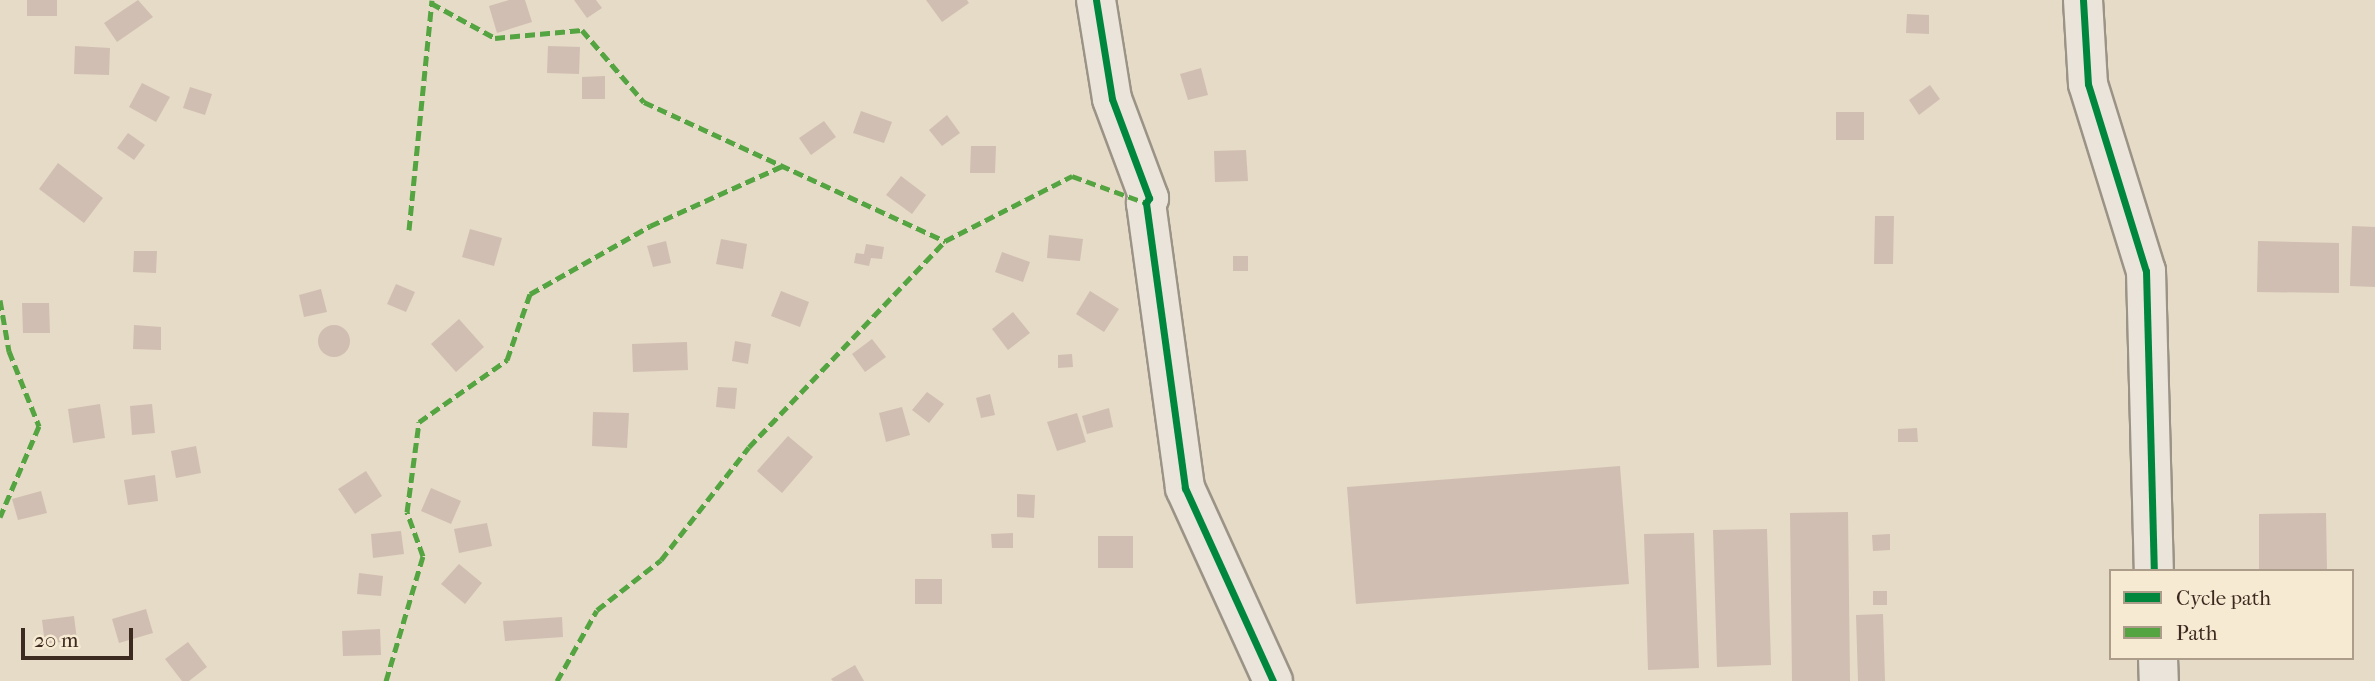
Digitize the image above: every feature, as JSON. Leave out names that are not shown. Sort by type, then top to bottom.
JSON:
[{"type":"street","points":[[1096,0],[1112,99],[1149,198],[1146,203],[1185,488],[1273,681]]},
{"type":"street","points":[[2083,0],[2088,84],[2146,271],[2154,569]]},
{"type":"street","points":[[2158,660],[2159,681]]},
{"type":"building","points":[[27,0],[57,0],[57,16],[27,16]]},
{"type":"building","points":[[138,0],[153,17],[117,42],[104,23]]},
{"type":"building","points":[[509,0],[525,0],[532,22],[497,33],[489,6]]},
{"type":"building","points":[[574,0],[596,0],[602,8],[587,18]]},
{"type":"building","points":[[926,0],[967,0],[969,3],[942,22]]},
{"type":"building","points":[[1907,14],[1929,15],[1929,34],[1906,33]]},
{"type":"building","points":[[75,46],[110,48],[109,75],[74,74]]},
{"type":"building","points":[[548,46],[580,47],[579,74],[547,73]]},
{"type":"building","points":[[1201,68],[1208,95],[1188,100],[1180,74]]},
{"type":"building","points":[[605,76],[605,99],[582,99],[582,77]]},
{"type":"building","points":[[142,83],[170,97],[156,122],[129,107]]},
{"type":"building","points":[[1930,85],[1940,99],[1919,115],[1909,100]]},
{"type":"building","points":[[190,87],[212,94],[205,115],[183,108]]},
{"type":"building","points":[[861,111],[892,122],[884,143],[853,133]]},
{"type":"building","points":[[1836,112],[1864,112],[1864,140],[1836,140]]},
{"type":"building","points":[[947,115],[960,133],[942,146],[929,130]]},
{"type":"building","points":[[824,121],[836,137],[811,155],[799,138]]},
{"type":"building","points":[[128,133],[145,145],[134,160],[117,148]]},
{"type":"building","points":[[971,146],[996,146],[995,173],[970,173]]},
{"type":"building","points":[[1246,150],[1248,181],[1215,182],[1214,151]]},
{"type":"building","points":[[58,163],[103,198],[84,223],[39,189]]},
{"type":"building","points":[[901,176],[926,195],[912,214],[886,195]]},
{"type":"building","points":[[1875,216],[1894,216],[1893,264],[1874,264]]},
{"type":"building","points":[[2352,226],[2375,227],[2375,287],[2350,286]]},
{"type":"building","points":[[470,229],[502,238],[494,266],[462,257]]},
{"type":"building","points":[[1049,235],[1083,239],[1080,261],[1047,258]]},
{"type":"building","points":[[721,239],[747,244],[743,269],[716,264]]},
{"type":"building","points":[[666,241],[671,263],[653,267],[647,246]]},
{"type":"building","points":[[2258,241],[2339,243],[2339,293],[2257,292]]},
{"type":"building","points":[[866,244],[884,247],[882,259],[871,258],[869,266],[854,263],[856,253],[864,254]]},
{"type":"building","points":[[134,251],[157,251],[156,273],[133,272]]},
{"type":"building","points":[[1002,252],[1030,262],[1023,282],[995,272]]},
{"type":"building","points":[[1233,256],[1248,256],[1248,271],[1233,271]]},
{"type":"building","points":[[396,284],[415,292],[406,312],[387,304]]},
{"type":"building","points":[[321,289],[327,312],[304,317],[299,295]]},
{"type":"building","points":[[781,291],[809,302],[800,327],[771,316]]},
{"type":"building","points":[[1090,291],[1119,309],[1104,332],[1076,314]]},
{"type":"building","points":[[22,303],[49,303],[50,333],[23,333]]},
{"type":"building","points":[[1013,312],[1030,333],[1008,350],[992,329]]},
{"type":"building","points":[[459,319],[484,347],[456,372],[431,344]]},
{"type":"building","points":[[134,325],[161,327],[161,350],[133,349]]},
{"type":"building","points":[[334,325],[346,329],[350,341],[346,353],[334,357],[322,353],[318,341],[322,329]]},
{"type":"building","points":[[872,339],[886,357],[865,372],[852,354]]},
{"type":"building","points":[[735,341],[751,344],[748,364],[732,361]]},
{"type":"building","points":[[687,342],[688,370],[633,372],[632,344]]},
{"type":"building","points":[[1072,354],[1073,367],[1058,368],[1058,355]]},
{"type":"building","points":[[718,387],[737,388],[735,409],[716,407]]},
{"type":"building","points":[[927,392],[944,404],[929,423],[912,410]]},
{"type":"building","points":[[990,394],[995,415],[981,418],[976,398]]},
{"type":"building","points":[[100,404],[105,438],[73,443],[68,409]]},
{"type":"building","points":[[152,404],[155,433],[132,435],[130,406]]},
{"type":"building","points":[[902,407],[910,435],[886,442],[879,413]]},
{"type":"building","points":[[1109,408],[1113,427],[1087,434],[1082,416]]},
{"type":"building","points":[[593,412],[629,413],[627,448],[592,446]]},
{"type":"building","points":[[1077,413],[1086,442],[1057,451],[1047,422]]},
{"type":"building","points":[[1917,428],[1918,442],[1898,442],[1898,429]]},
{"type":"building","points":[[788,436],[813,457],[782,493],[757,471]]},
{"type":"building","points":[[196,446],[201,473],[176,478],[171,451]]},
{"type":"building","points":[[1620,466],[1629,584],[1356,604],[1347,487]]},
{"type":"building","points":[[366,471],[382,496],[355,514],[338,489]]},
{"type":"building","points":[[155,475],[158,501],[128,505],[124,480]]},
{"type":"building","points":[[431,488],[461,501],[451,524],[421,511]]},
{"type":"building","points":[[41,491],[47,513],[18,520],[12,499]]},
{"type":"building","points":[[1017,494],[1035,495],[1034,518],[1017,517]]},
{"type":"building","points":[[1848,512],[1850,681],[1792,681],[1790,513]]},
{"type":"building","points":[[2326,513],[2327,569],[2259,569],[2259,514]]},
{"type":"building","points":[[487,523],[492,546],[459,553],[454,529]]},
{"type":"building","points":[[1767,529],[1771,665],[1717,667],[1713,530]]},
{"type":"building","points":[[401,531],[404,554],[373,558],[371,534]]},
{"type":"building","points":[[1013,533],[1013,548],[992,548],[991,534]]},
{"type":"building","points":[[1694,533],[1699,668],[1648,670],[1644,534]]},
{"type":"building","points":[[1890,534],[1890,550],[1873,551],[1872,535]]},
{"type":"building","points":[[1098,536],[1133,536],[1133,568],[1098,568]]},
{"type":"building","points":[[459,564],[482,583],[465,604],[441,584]]},
{"type":"building","points":[[359,573],[383,576],[381,596],[357,594]]},
{"type":"building","points":[[915,579],[942,579],[942,604],[915,604]]},
{"type":"building","points":[[1873,591],[1887,591],[1887,605],[1873,605]]},
{"type":"building","points":[[146,609],[153,633],[119,643],[112,619]]},
{"type":"building","points":[[1883,614],[1885,681],[1858,681],[1856,615]]},
{"type":"building","points":[[74,616],[77,640],[45,644],[42,620]]},
{"type":"building","points":[[562,617],[563,637],[505,641],[503,621]]},
{"type":"building","points":[[380,629],[381,655],[343,656],[342,631]]},
{"type":"building","points":[[188,642],[207,667],[189,681],[182,681],[165,659]]},
{"type":"building","points":[[855,665],[864,681],[831,679]]},
{"type":"marked path","points":[[409,230],[432,0]]},
{"type":"marked path","points":[[431,3],[495,38],[582,30],[644,102],[945,241]]},
{"type":"marked path","points":[[386,681],[423,556],[407,512],[419,422],[507,360],[530,294],[650,226],[782,166]]},
{"type":"marked path","points":[[557,681],[597,610],[661,560],[749,447],[945,241],[1072,176],[1146,203]]},
{"type":"marked path","points":[[0,300],[9,351],[39,426],[0,517]]},
{"type":"cycle path","points":[[1096,0],[1112,99],[1149,198],[1146,203],[1185,488],[1273,681]]},
{"type":"cycle path","points":[[2083,0],[2088,84],[2146,271],[2154,569]]}]
